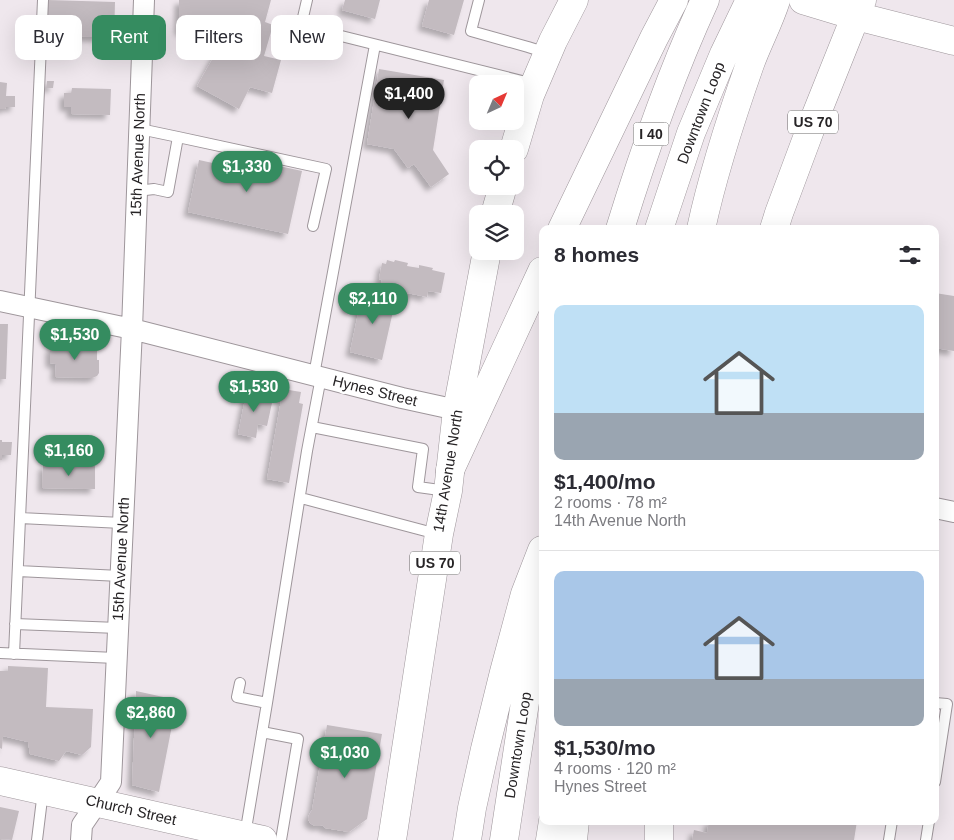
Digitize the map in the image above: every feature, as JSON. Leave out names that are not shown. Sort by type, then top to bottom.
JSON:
[{"type":"main road","points":[[517,140],[530,95],[553,41],[574,0]]},
{"type":"main road","points":[[564,225],[674,0]]},
{"type":"main road","name":"I 40","points":[[621,225],[640,162],[665,93],[705,0]]},
{"type":"main road","name":"Downtown Loop","points":[[660,225],[691,133],[724,54],[750,0]]},
{"type":"main road","points":[[702,225],[707,200],[724,143],[751,63],[776,0]]},
{"type":"main road","points":[[803,0],[859,8],[954,41]]},
{"type":"main road","name":"US 70","points":[[775,225],[810,130],[859,8]]},
{"type":"main road","name":"14th Avenue North","points":[[392,840],[439,534],[449,481],[457,410],[485,260]]},
{"type":"main road","points":[[449,481],[539,278]]},
{"type":"main road","points":[[467,840],[485,749],[525,594],[539,558]]},
{"type":"main road","name":"Downtown Loop","points":[[504,840],[539,611]]},
{"type":"main road","name":"Church Street","points":[[0,781],[254,838]]},
{"type":"main road","points":[[550,840],[552,825]]},
{"type":"main road","points":[[573,840],[575,825]]},
{"type":"main road","points":[[659,825],[661,840]]},
{"type":"main road","points":[[661,840],[665,825]]},
{"type":"street","name":"15th Avenue North","points":[[81,840],[82,825],[110,782],[132,330],[144,0]]},
{"type":"street","name":"Hynes Street","points":[[0,301],[132,330],[457,410]]},
{"type":"street","points":[[939,509],[954,512]]},
{"type":"lane","points":[[14,654],[43,0]]},
{"type":"lane","points":[[307,0],[301,26],[535,84]]},
{"type":"lane","points":[[480,0],[471,31],[548,53]]},
{"type":"lane","points":[[254,838],[262,732],[312,427],[317,376],[375,45]]},
{"type":"lane","points":[[140,129],[326,169],[313,226]]},
{"type":"lane","points":[[137,191],[154,189],[168,192],[178,137]]},
{"type":"lane","points":[[312,427],[422,449],[418,487],[449,481]]},
{"type":"lane","points":[[300,498],[439,534]]},
{"type":"lane","points":[[20,518],[122,523]]},
{"type":"lane","points":[[18,571],[120,576]]},
{"type":"lane","points":[[15,624],[118,628]]},
{"type":"lane","points":[[0,653],[116,658]]},
{"type":"lane","points":[[240,683],[237,697],[267,703]]},
{"type":"lane","points":[[939,703],[947,704],[939,756]]},
{"type":"lane","points":[[262,732],[298,740],[281,840]]},
{"type":"lane","points":[[37,840],[43,790]]},
{"type":"lane","points":[[889,840],[891,825]]},
{"type":"lane","points":[[926,840],[928,825]]},
{"type":"building","points":[[48,0],[115,2],[115,15],[92,15],[92,37],[82,37],[82,15],[48,15]]},
{"type":"building","points":[[179,0],[271,0],[265,22],[271,24],[271,32],[264,56],[271,58],[271,60],[281,60],[272,93],[250,87],[239,109],[197,86],[212,60],[261,60],[261,15],[179,15]]},
{"type":"building","points":[[345,0],[380,0],[375,19],[342,10]]},
{"type":"building","points":[[429,0],[464,0],[454,35],[422,26]]},
{"type":"building","points":[[379,69],[444,80],[433,150],[449,174],[431,187],[414,164],[408,168],[394,149],[367,144]]},
{"type":"building","points":[[47,81],[54,81],[53,88],[46,88]]},
{"type":"building","points":[[0,82],[7,83],[6,96],[15,96],[15,107],[0,109]]},
{"type":"building","points":[[72,88],[111,89],[110,115],[71,114],[71,107],[64,107],[64,93],[71,93]]},
{"type":"building","points":[[233,156],[302,171],[288,234],[188,212],[199,160],[231,167]]},
{"type":"building","points":[[387,260],[408,263],[407,266],[419,268],[419,265],[433,268],[432,270],[445,273],[441,293],[428,291],[427,297],[402,292],[402,289],[381,283],[382,280],[379,279],[382,263],[386,264]]},
{"type":"building","points":[[363,290],[396,298],[382,360],[350,352]]},
{"type":"building","points":[[939,294],[954,296],[954,351],[939,349]]},
{"type":"building","points":[[347,301],[354,302],[352,310],[345,309]]},
{"type":"building","points":[[0,324],[8,324],[6,379],[0,379]]},
{"type":"building","points":[[68,344],[85,344],[84,346],[97,347],[99,373],[97,376],[92,378],[55,377],[56,364],[50,363],[50,347],[54,348],[54,345],[68,346]]},
{"type":"building","points":[[247,389],[265,393],[263,401],[272,403],[267,426],[258,424],[256,438],[238,434]]},
{"type":"building","points":[[283,389],[301,392],[299,403],[303,404],[289,483],[267,479]]},
{"type":"building","points":[[0,440],[2,442],[12,442],[11,455],[2,455],[2,460],[0,460]]},
{"type":"building","points":[[43,465],[95,466],[95,489],[42,488]]},
{"type":"building","points":[[8,666],[48,668],[46,707],[93,709],[91,747],[82,755],[66,751],[59,761],[30,754],[28,742],[3,736],[2,749],[0,748],[0,671],[8,671]]},
{"type":"building","points":[[136,691],[177,700],[159,792],[132,785]]},
{"type":"building","points":[[327,725],[382,734],[367,819],[349,832],[325,828],[322,825],[315,826],[308,819],[312,810]]},
{"type":"building","points":[[0,807],[19,811],[12,840],[0,839]]},
{"type":"building","points":[[708,825],[856,825],[854,840],[692,840],[694,830],[707,833]]}]
